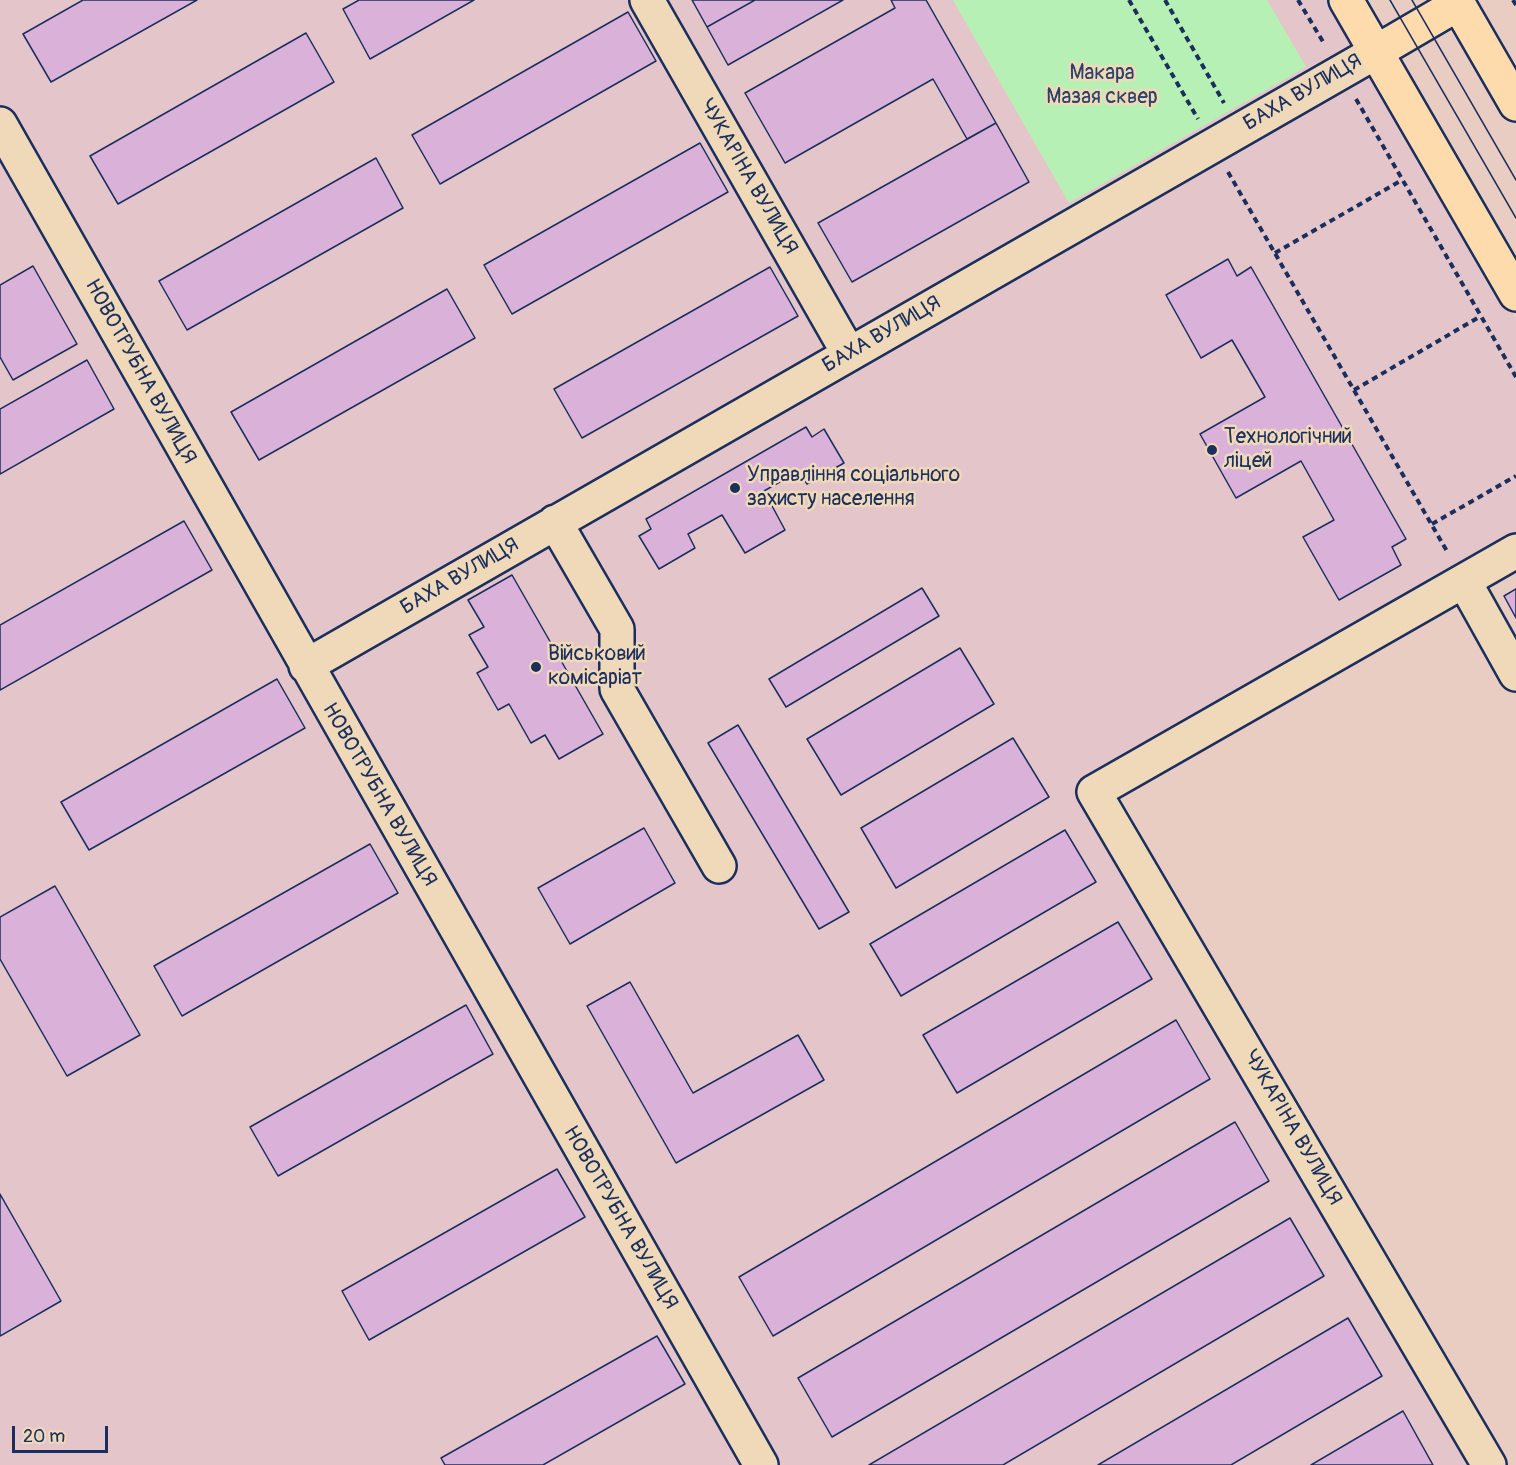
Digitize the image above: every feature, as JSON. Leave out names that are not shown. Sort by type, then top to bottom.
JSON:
[{"type":"main road","points":[[1346,0],[1516,294]]},
{"type":"main road","points":[[1457,2],[1516,104]]},
{"type":"main road","name":"БАХА ВУЛИЦЯ","points":[[1376,52],[1457,2]]},
{"type":"street","name":"ЧУКАРІНА ВУЛИЦЯ","points":[[648,0],[849,354]]},
{"type":"street","name":"БАХА ВУЛИЦЯ","points":[[306,666],[1376,52]]},
{"type":"street","name":"НОВОТРУБНА ВУЛИЦЯ","points":[[0,124],[761,1465]]},
{"type":"street","points":[[555,522],[617,629],[617,689],[719,866]]},
{"type":"street","points":[[1516,551],[1464,581],[1516,674]]},
{"type":"street","name":"ЧУКАРІНА ВУЛИЦЯ","points":[[1464,581],[1094,792],[1489,1465]]},
{"type":"path","points":[[1129,0],[1226,138]]},
{"type":"path","points":[[1165,0],[1275,254],[1464,581]]},
{"type":"path","points":[[1298,0],[1325,45]]},
{"type":"path","points":[[1513,0],[1516,5]]},
{"type":"path","points":[[1356,99],[1516,377]]},
{"type":"path","points":[[1275,254],[1402,180]]},
{"type":"path","points":[[1354,390],[1481,316]]},
{"type":"path","points":[[1432,524],[1516,476]]},
{"type":"shaded area","points":[[0,0],[953,0],[1069,203],[1306,67],[1267,0],[1332,0],[1516,318],[1516,538],[1095,779],[1496,1465],[0,1465]]},
{"type":"green space","name":"Макара Мазая сквер","points":[[953,0],[1267,0],[1306,67],[1069,203]]},
{"type":"building","points":[[83,0],[197,0],[51,82],[23,34]]},
{"type":"building","points":[[359,0],[474,0],[370,59],[343,9]]},
{"type":"building","points":[[692,0],[755,0],[707,27]]},
{"type":"building","points":[[755,0],[843,0],[728,65],[707,27]]},
{"type":"building","points":[[891,0],[926,0],[996,123],[967,139],[933,79],[785,163],[745,93],[895,8]]},
{"type":"building","points":[[628,12],[656,61],[440,184],[412,135]]},
{"type":"building","points":[[306,33],[334,82],[118,204],[90,156]]},
{"type":"building","points":[[996,123],[1029,182],[852,282],[818,223]]},
{"type":"building","points":[[700,143],[728,192],[512,314],[484,265]]},
{"type":"building","points":[[376,158],[403,208],[187,330],[159,281]]},
{"type":"building","points":[[1228,259],[1237,276],[1251,267],[1406,539],[1392,547],[1401,565],[1339,600],[1303,537],[1334,520],[1301,461],[1236,498],[1200,434],[1265,397],[1232,340],[1201,358],[1166,295]]},
{"type":"building","points":[[33,266],[77,344],[13,380],[0,357],[0,285]]},
{"type":"building","points":[[770,267],[798,316],[582,438],[554,389]]},
{"type":"building","points":[[447,289],[475,338],[259,460],[231,412]]},
{"type":"building","points":[[87,360],[114,409],[0,474],[0,409]]},
{"type":"building","points":[[806,427],[812,437],[824,429],[844,463],[807,484],[799,471],[764,491],[785,530],[745,553],[722,515],[688,534],[695,548],[659,569],[639,536],[651,529],[646,519]]},
{"type":"building","points":[[184,521],[212,570],[0,690],[0,625]]},
{"type":"building","points":[[512,575],[603,734],[559,759],[545,735],[531,743],[509,704],[498,710],[477,673],[488,667],[469,635],[484,627],[468,600]]},
{"type":"building","points":[[922,588],[939,616],[786,707],[769,679]]},
{"type":"building","points":[[1516,589],[1516,618],[1504,596]]},
{"type":"building","points":[[960,648],[994,704],[841,795],[807,739]]},
{"type":"building","points":[[277,679],[305,728],[89,850],[61,802]]},
{"type":"building","points":[[738,725],[849,912],[819,929],[708,743]]},
{"type":"building","points":[[1013,738],[1049,797],[896,888],[861,828]]},
{"type":"building","points":[[644,828],[675,883],[570,944],[538,888]]},
{"type":"building","points":[[1065,830],[1096,882],[901,996],[870,944]]},
{"type":"building","points":[[370,844],[398,893],[182,1016],[154,966]]},
{"type":"building","points":[[55,886],[140,1035],[67,1076],[0,959],[0,917]]},
{"type":"building","points":[[1118,922],[1152,979],[957,1093],[923,1035]]},
{"type":"building","points":[[630,982],[693,1093],[798,1035],[824,1080],[676,1163],[587,1006]]},
{"type":"building","points":[[466,1005],[493,1054],[278,1176],[250,1127]]},
{"type":"building","points":[[1176,1020],[1210,1079],[773,1336],[739,1277]]},
{"type":"building","points":[[1235,1122],[1269,1181],[832,1437],[798,1378]]},
{"type":"building","points":[[557,1169],[585,1217],[369,1340],[342,1291]]},
{"type":"building","points":[[0,1194],[61,1301],[0,1336]]},
{"type":"building","points":[[1290,1218],[1324,1276],[1003,1465],[869,1465]]},
{"type":"building","points":[[1348,1318],[1382,1376],[1231,1465],[1098,1465]]},
{"type":"building","points":[[657,1336],[685,1384],[543,1465],[445,1465],[441,1458]]},
{"type":"building","points":[[1403,1411],[1433,1465],[1311,1465]]},
{"type":"tram line","points":[[1390,0],[1516,218]]},
{"type":"tram line","points":[[1412,0],[1516,180]]},
{"type":"place","name":"Технологічний ліцей","points":[[1212,450]]},
{"type":"place","name":"Управління соціального захисту населення","points":[[735,488]]},
{"type":"place","name":"Військовий комісаріат","points":[[536,667]]}]
